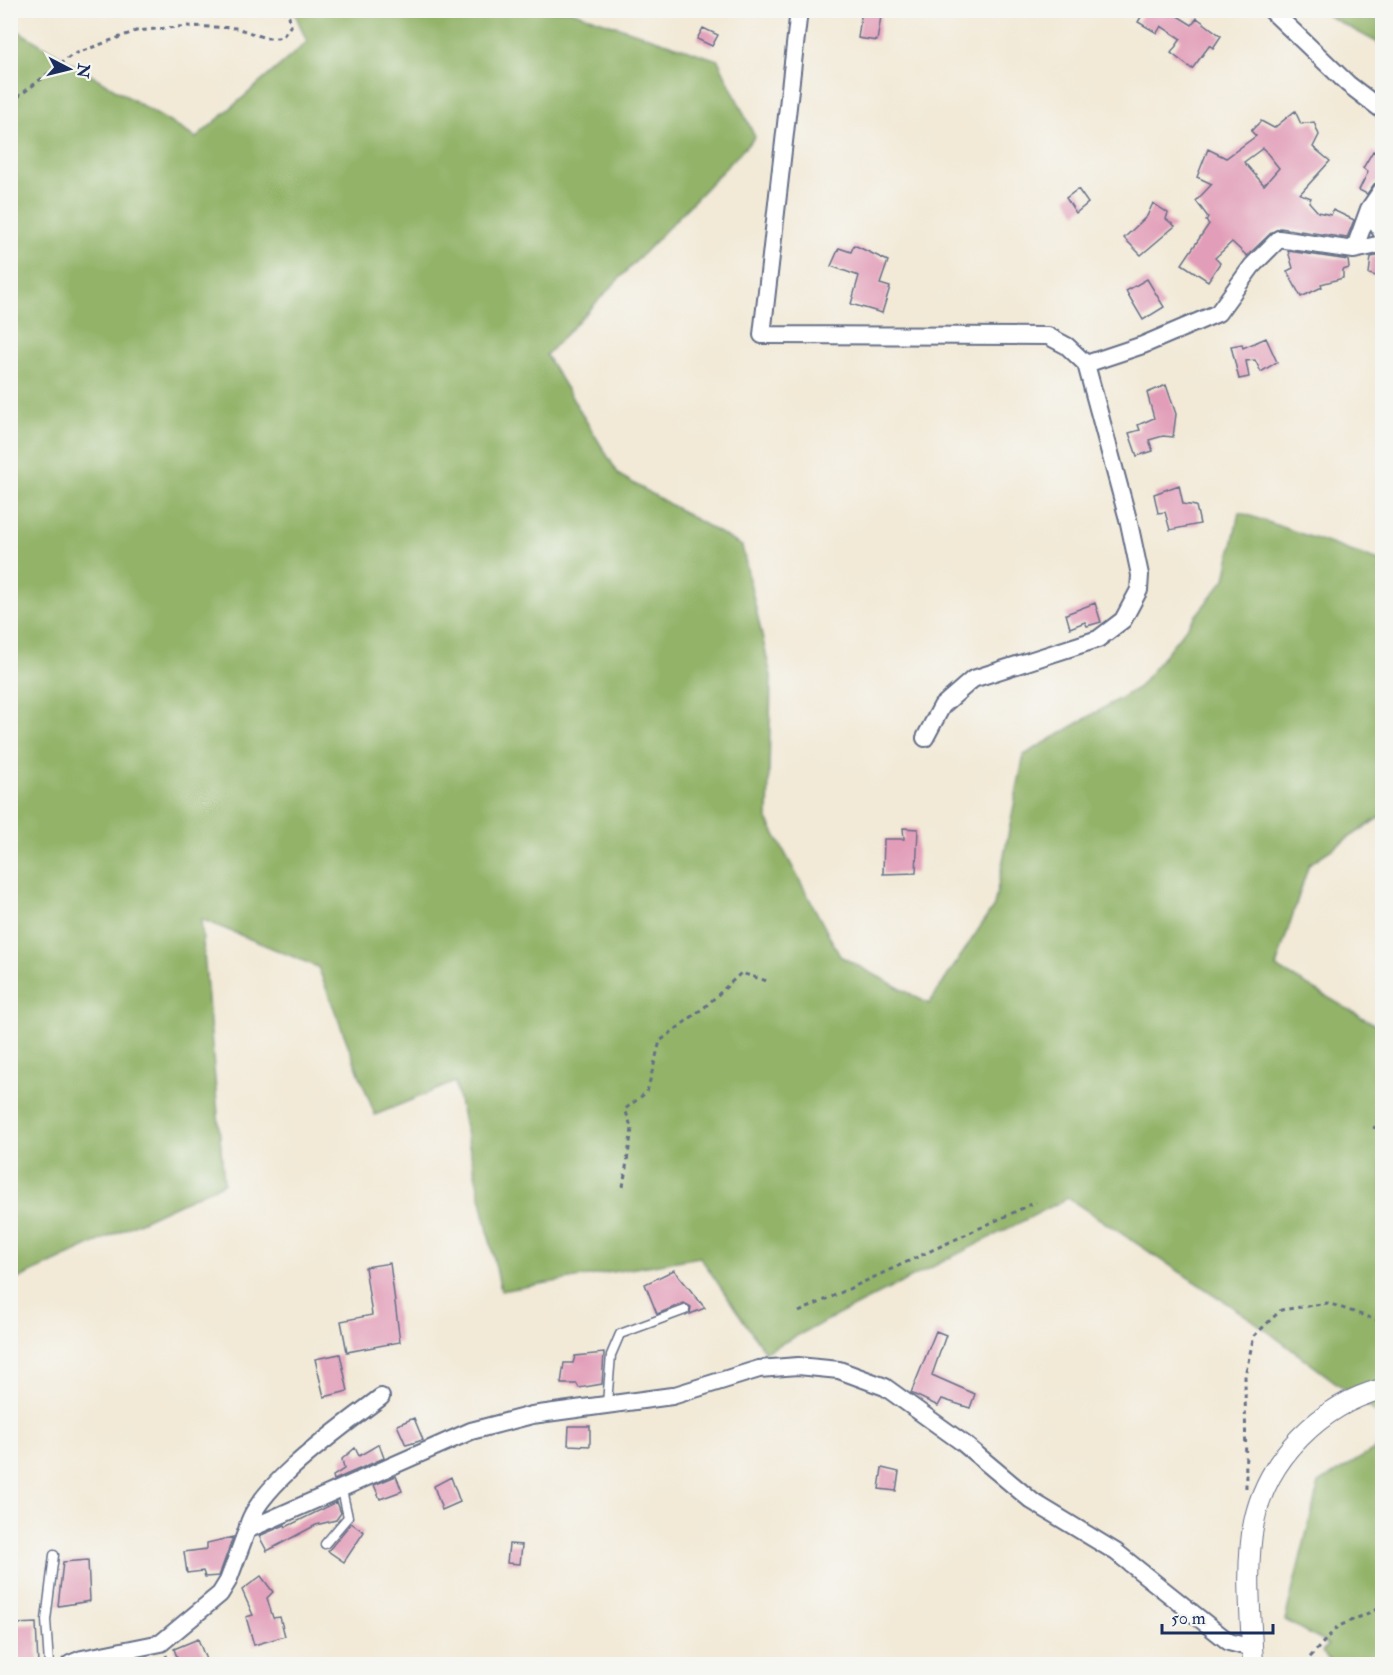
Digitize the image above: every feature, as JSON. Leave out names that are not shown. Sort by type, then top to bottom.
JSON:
[{"type":"street","points":[[799,10],[762,335],[1048,336],[1067,346],[1086,364],[1129,523],[1140,575],[1139,591],[1123,620],[1098,639],[973,679],[942,706],[926,738]]},
{"type":"street","points":[[1271,10],[1348,84],[1383,110]]},
{"type":"street","points":[[1354,250],[1369,209],[1383,190]]},
{"type":"street","points":[[1369,209],[1383,233]]},
{"type":"street","points":[[1086,364],[1154,341],[1218,313],[1252,266],[1279,239],[1354,250],[1383,244]]},
{"type":"street","points":[[247,1530],[342,1490],[471,1431],[532,1415],[607,1403],[672,1396],[759,1369],[798,1366],[839,1370],[862,1376],[885,1387],[923,1414],[1032,1501],[1116,1552],[1229,1642],[1253,1657]]},
{"type":"street","points":[[1253,1657],[1251,1551],[1255,1518],[1262,1498],[1290,1448],[1324,1416],[1346,1403],[1383,1389]]},
{"type":"street","points":[[70,1665],[82,1659],[161,1643],[220,1594],[228,1581],[247,1530],[248,1520],[257,1506],[280,1480],[381,1397]]},
{"type":"lane","points":[[607,1403],[610,1355],[620,1334],[686,1310]]},
{"type":"lane","points":[[325,1544],[348,1517],[342,1490]]},
{"type":"lane","points":[[49,1665],[46,1620],[54,1555]]},
{"type":"path","points":[[10,103],[72,55],[136,31],[188,26],[237,28],[265,38],[278,38],[284,35],[291,25],[289,16],[282,10]]},
{"type":"path","points":[[623,1187],[632,1129],[625,1109],[647,1092],[660,1041],[689,1020],[741,973],[766,981]]},
{"type":"path","points":[[1373,1127],[1383,1130]]},
{"type":"path","points":[[799,1312],[1036,1202]]},
{"type":"path","points":[[1255,1518],[1246,1486],[1245,1375],[1254,1336],[1281,1310],[1328,1303],[1383,1322]]},
{"type":"path","points":[[1304,1665],[1338,1628],[1383,1607]]},
{"type":"green space","points":[[294,11],[571,11],[718,60],[755,137],[546,355],[619,475],[742,546],[771,676],[768,821],[840,956],[929,1004],[994,906],[1024,755],[1139,687],[1225,579],[1239,512],[1382,562],[1382,816],[1309,864],[1276,967],[1382,1029],[1382,1417],[1251,1319],[1068,1198],[765,1352],[700,1257],[501,1291],[455,1082],[375,1115],[318,967],[201,919],[224,1183],[11,1282],[10,26],[196,138],[307,42]]},
{"type":"green space","points":[[1319,11],[1382,11],[1382,45]]},
{"type":"green space","points":[[1382,1445],[1382,1664],[1333,1664],[1322,1652],[1329,1645],[1285,1620],[1319,1483]]},
{"type":"building","points":[[862,10],[882,10],[877,41],[858,38]]},
{"type":"building","points":[[1145,10],[1168,10],[1192,25],[1197,18],[1221,36],[1213,48],[1210,45],[1192,69],[1171,53],[1181,39],[1161,26],[1157,33],[1138,22]]},
{"type":"building","points":[[703,28],[718,35],[712,46],[697,39]]},
{"type":"building","points":[[1295,111],[1301,124],[1314,122],[1319,135],[1313,147],[1330,161],[1300,194],[1311,198],[1309,202],[1318,212],[1331,215],[1333,210],[1354,220],[1347,238],[1280,228],[1272,232],[1247,256],[1232,242],[1215,258],[1220,263],[1208,281],[1182,264],[1209,224],[1206,221],[1208,217],[1196,201],[1212,184],[1197,177],[1208,149],[1226,158],[1256,136],[1251,131],[1261,121],[1274,128]],"holes":[[[1263,148],[1279,168],[1264,185],[1244,162]]]},
{"type":"building","points":[[1373,151],[1383,156],[1383,180],[1374,184],[1367,194],[1359,190],[1368,172],[1363,168]]},
{"type":"building","points":[[1078,189],[1088,203],[1076,213],[1066,198]]},
{"type":"building","points":[[1153,203],[1168,213],[1166,219],[1175,226],[1141,255],[1124,238],[1147,216]]},
{"type":"building","points":[[854,245],[888,261],[880,284],[890,287],[882,313],[851,304],[859,276],[831,266],[839,248],[851,252]]},
{"type":"building","points":[[1288,251],[1348,260],[1349,268],[1343,270],[1343,278],[1321,284],[1322,287],[1301,297],[1287,271],[1293,268]]},
{"type":"building","points":[[1383,255],[1383,278],[1369,274],[1371,257]]},
{"type":"building","points":[[1147,279],[1164,307],[1143,320],[1126,291]]},
{"type":"building","points":[[1266,338],[1277,362],[1261,372],[1255,360],[1246,361],[1249,377],[1239,379],[1231,346],[1242,344],[1243,348]]},
{"type":"building","points":[[1166,385],[1176,414],[1173,437],[1163,436],[1149,440],[1153,451],[1137,456],[1129,433],[1140,430],[1138,425],[1154,418],[1147,393]]},
{"type":"building","points":[[1179,485],[1183,504],[1196,506],[1200,524],[1170,530],[1165,512],[1158,513],[1154,494]]},
{"type":"building","points":[[1095,603],[1101,622],[1087,626],[1085,622],[1070,628],[1066,614]]},
{"type":"building","points":[[903,828],[918,829],[916,873],[883,874],[884,839],[904,839]]},
{"type":"building","points":[[390,1263],[400,1342],[347,1352],[341,1321],[372,1315],[365,1267]]},
{"type":"building","points":[[674,1270],[705,1308],[690,1314],[691,1307],[684,1303],[657,1314],[645,1284]]},
{"type":"building","points":[[936,1331],[946,1335],[932,1375],[975,1394],[970,1408],[942,1399],[938,1406],[911,1393]]},
{"type":"building","points":[[604,1353],[602,1384],[579,1388],[577,1384],[561,1384],[564,1363],[573,1363],[575,1356]]},
{"type":"building","points":[[340,1354],[348,1391],[324,1397],[315,1359]]},
{"type":"building","points":[[414,1418],[423,1440],[406,1445],[397,1425]]},
{"type":"building","points":[[569,1426],[590,1426],[590,1446],[568,1445]]},
{"type":"building","points":[[379,1444],[384,1458],[334,1480],[333,1476],[344,1469],[342,1459],[355,1448],[359,1456]]},
{"type":"building","points":[[882,1468],[899,1472],[896,1491],[879,1489]]},
{"type":"building","points":[[396,1476],[402,1491],[380,1499],[374,1485]]},
{"type":"building","points":[[451,1477],[460,1502],[442,1510],[434,1486]]},
{"type":"building","points":[[337,1502],[341,1513],[336,1520],[316,1525],[267,1551],[259,1536],[285,1525],[286,1527]]},
{"type":"building","points":[[351,1523],[364,1532],[344,1562],[328,1551]]},
{"type":"building","points":[[233,1537],[219,1576],[205,1577],[203,1571],[187,1573],[184,1552],[207,1549],[207,1543]]},
{"type":"building","points":[[509,1544],[522,1545],[520,1564],[507,1563]]},
{"type":"building","points":[[88,1560],[90,1601],[58,1606],[63,1562]]},
{"type":"building","points":[[261,1576],[273,1592],[267,1598],[273,1618],[280,1617],[285,1636],[254,1645],[246,1617],[253,1615],[242,1590]]},
{"type":"building","points":[[36,1623],[38,1665],[10,1665],[10,1656],[16,1650],[15,1624]]},
{"type":"building","points":[[198,1639],[208,1665],[180,1665],[174,1649]]},
{"type":"waterway","points":[[1358,10],[1382,19]]}]
